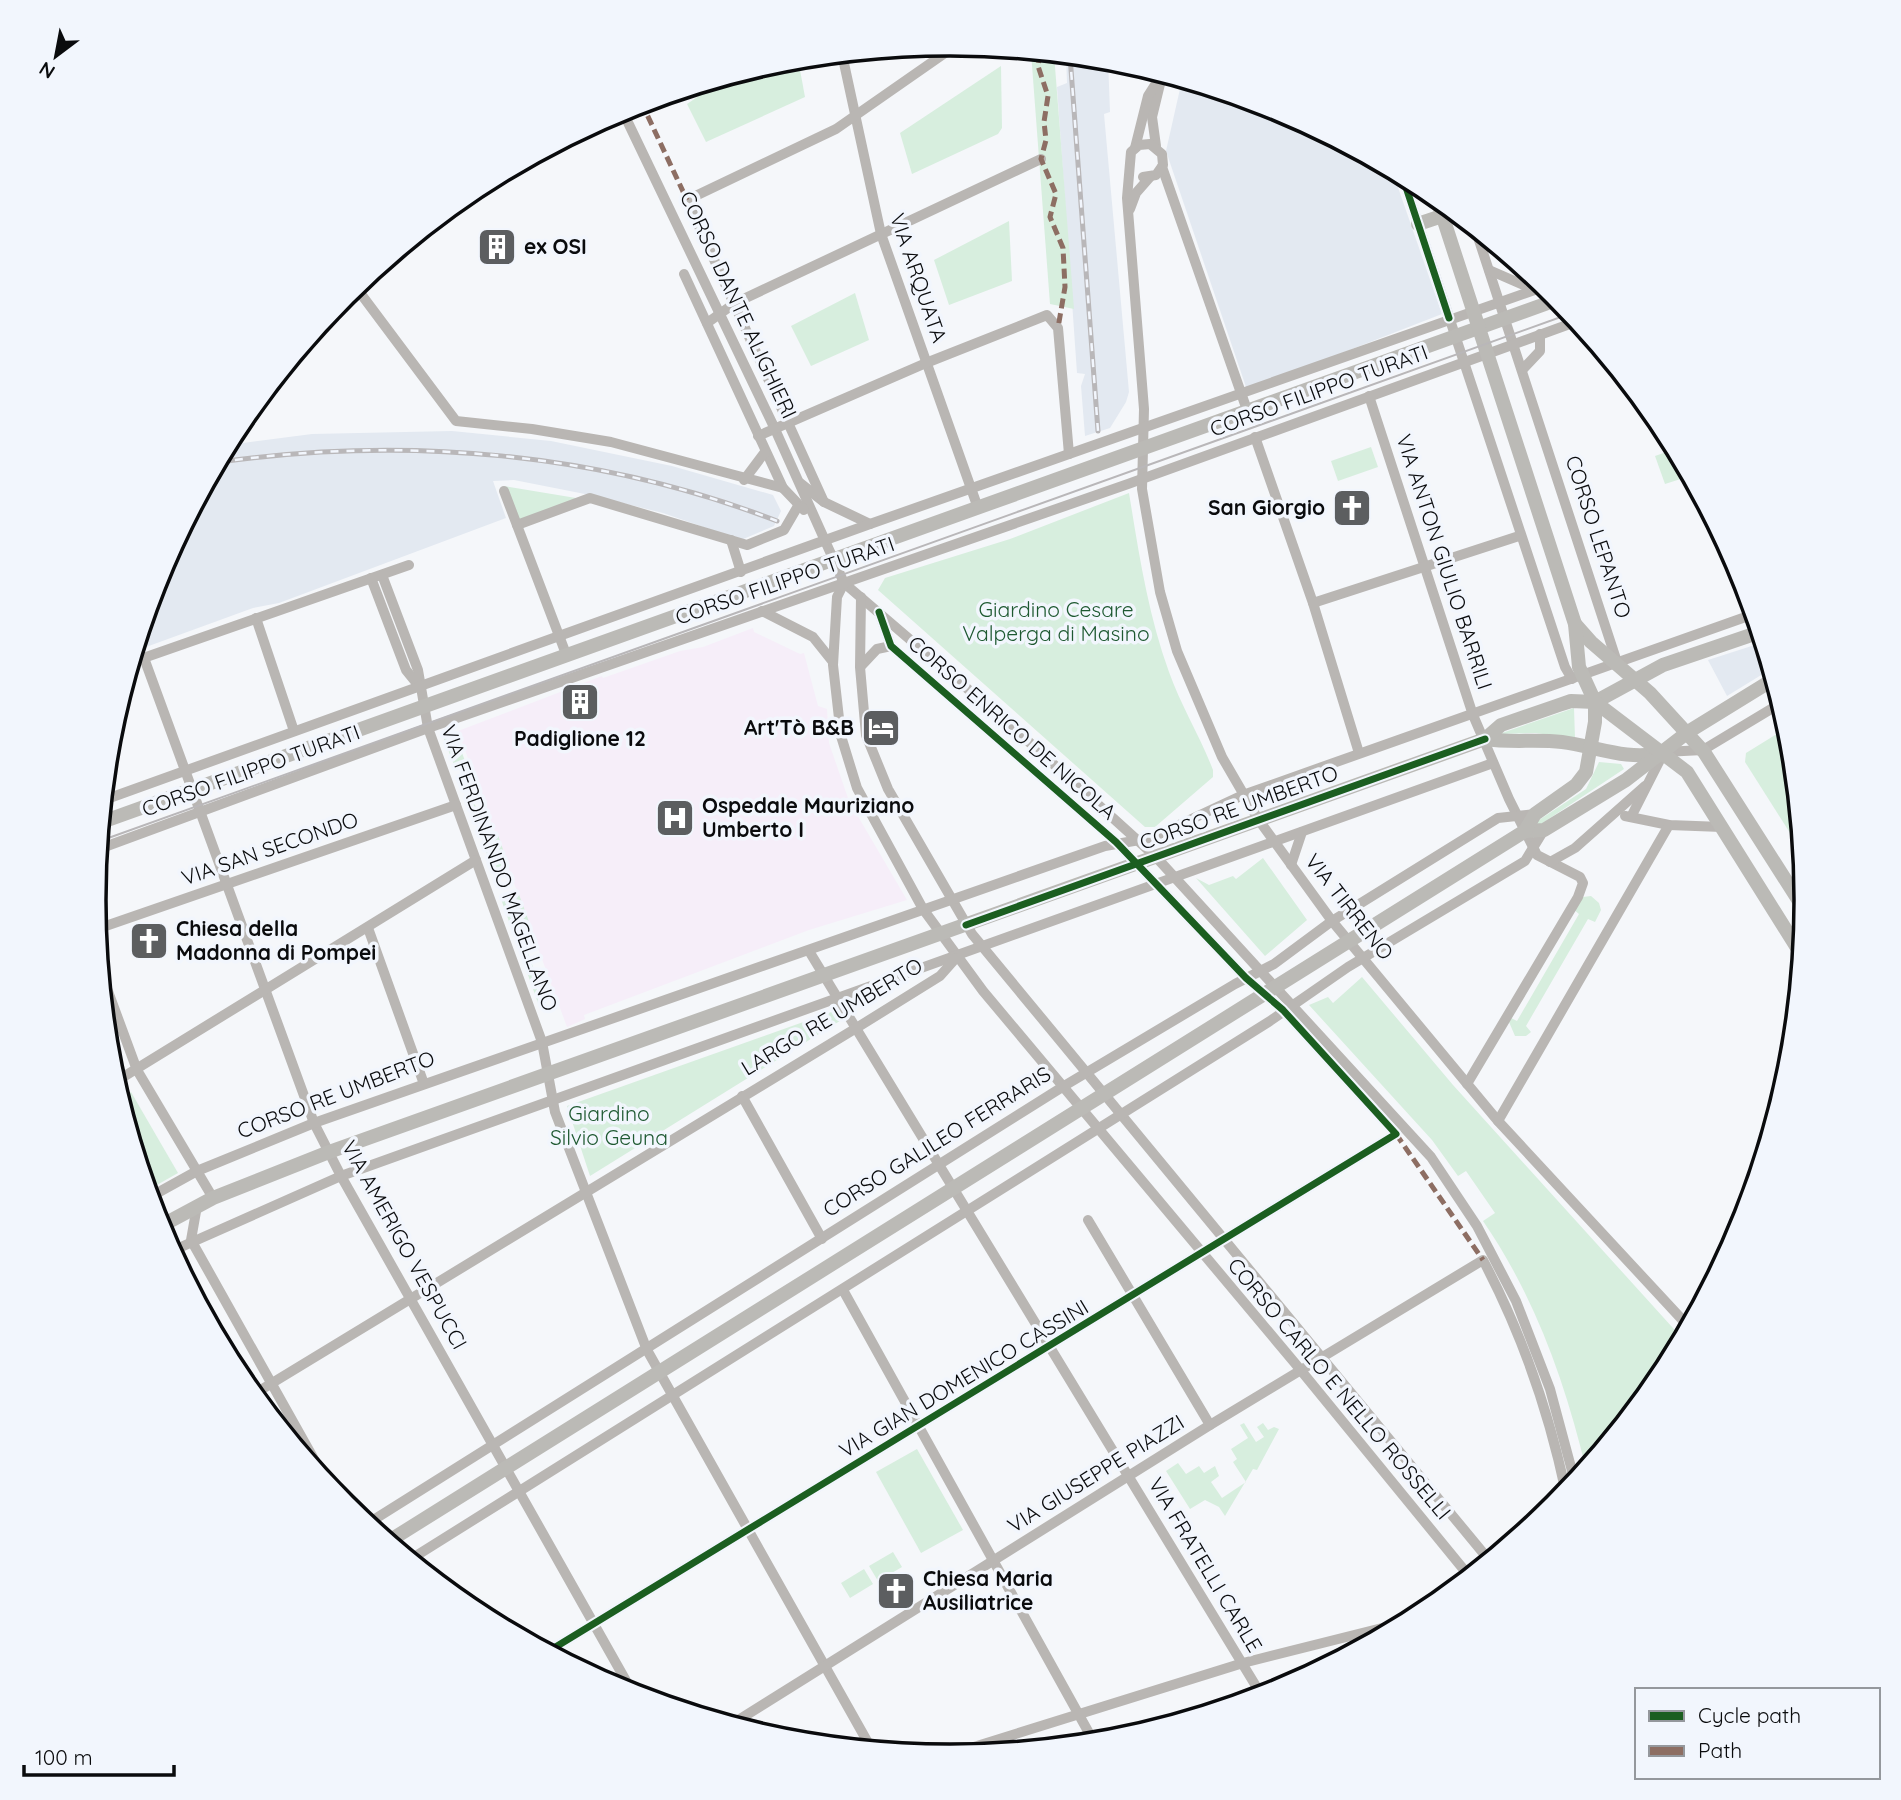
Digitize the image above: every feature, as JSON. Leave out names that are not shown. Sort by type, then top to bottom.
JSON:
[{"type":"main road","points":[[1418,224],[1442,216]]},
{"type":"main road","name":"CORSO LEPANTO","points":[[1442,216],[1575,624],[1577,677]]},
{"type":"main road","name":"CORSO FILIPPO TURATI","points":[[111,819],[1478,327],[1502,310],[1546,302]]},
{"type":"main road","name":"CORSO LEPANTO","points":[[1575,624],[1591,642],[1617,662]]},
{"type":"main road","points":[[1485,739],[1501,725],[1571,701],[1595,702],[1662,666],[1752,635]]},
{"type":"main road","points":[[1617,662],[1703,750],[1795,894]]},
{"type":"main road","points":[[1577,677],[1595,702],[1687,772],[1793,942]]},
{"type":"main road","points":[[1525,831],[1544,831],[1664,752],[1688,732],[1766,684]]},
{"type":"main road","points":[[396,1537],[1525,831],[1535,814],[1581,781],[1591,747],[1595,702]]},
{"type":"main road","points":[[1485,739],[1591,747],[1633,756],[1664,752]]},
{"type":"main road","name":"CORSO RE UMBERTO","points":[[940,934],[1485,739]]},
{"type":"main road","name":"LARGO RE UMBERTO","points":[[549,1073],[940,934]]},
{"type":"main road","points":[[170,1221],[213,1198],[329,1152],[549,1073]]},
{"type":"street","points":[[855,117],[941,56]]},
{"type":"street","name":"VIA ARQUATA","points":[[844,63],[881,234],[978,508]]},
{"type":"street","points":[[1157,82],[1148,96],[1135,148],[1129,157],[1130,166],[1134,173],[1147,178],[1170,194]]},
{"type":"street","points":[[1161,83],[1152,117],[1156,146],[1162,154],[1162,167],[1170,194],[1247,410]]},
{"type":"street","name":"CORSO DANTE ALIGHIERI","points":[[819,498],[788,421],[687,200],[836,129],[855,117]]},
{"type":"street","name":"CORSO DANTE ALIGHIERI","points":[[627,120],[834,558]]},
{"type":"street","points":[[1135,148],[1145,143],[1156,146]]},
{"type":"street","points":[[707,323],[734,303],[1041,159]]},
{"type":"street","name":"VIA TIRRENO","points":[[1130,166],[1129,212],[1143,427],[1142,479],[1160,592],[1177,650],[1201,713],[1258,819],[1332,921],[1498,1121],[1683,1319]]},
{"type":"street","points":[[1129,212],[1136,193],[1147,178],[1162,167]]},
{"type":"street","points":[[1407,190],[1519,536],[1565,667],[1577,677],[1745,617]]},
{"type":"street","name":"CORSO LEPANTO","points":[[1480,243],[1617,662]]},
{"type":"street","points":[[1489,270],[1526,283]]},
{"type":"street","name":"CORSO DANTE ALIGHIERI","points":[[684,274],[783,488],[798,506],[815,518]]},
{"type":"street","name":"CORSO FILIPPO TURATI","points":[[113,797],[1449,318],[1473,311],[1502,310],[1535,291]]},
{"type":"street","points":[[362,295],[456,421],[545,430],[611,442],[744,480],[783,488]]},
{"type":"street","points":[[758,436],[1042,315],[1052,318],[1058,328],[1069,454]]},
{"type":"street","name":"CORSO FILIPPO TURATI","points":[[108,846],[428,728],[1142,479],[1567,325]]},
{"type":"street","points":[[1523,369],[1539,351],[1540,334]]},
{"type":"street","name":"VIA ANTON GIULIO BARRILI","points":[[1369,396],[1473,715],[1533,849]]},
{"type":"street","points":[[1255,437],[1312,603],[1359,753]]},
{"type":"street","points":[[744,480],[765,452]]},
{"type":"street","points":[[798,482],[819,498],[870,524]]},
{"type":"street","points":[[504,491],[566,654]]},
{"type":"street","points":[[517,525],[590,498],[747,545],[780,533],[798,506]]},
{"type":"street","points":[[815,518],[819,498]]},
{"type":"street","points":[[1312,603],[1519,536]]},
{"type":"street","points":[[731,540],[741,572]]},
{"type":"street","points":[[834,558],[844,583],[861,597]]},
{"type":"street","points":[[144,658],[409,565]]},
{"type":"street","points":[[377,576],[406,670],[419,686]]},
{"type":"street","name":"CORSO CARLO E NELLO ROSSELLI","points":[[844,583],[837,597],[833,662],[841,736],[849,766],[870,813],[923,909],[956,958],[1302,1371],[1464,1570]]},
{"type":"street","name":"CORSO CARLO E NELLO ROSSELLI","points":[[861,597],[860,667],[866,735],[875,762],[965,925],[1484,1554]]},
{"type":"street","name":"CORSO ENRICO DE NICOLA","points":[[861,597],[1156,857],[1262,970],[1271,991]]},
{"type":"street","points":[[762,611],[813,637],[833,662]]},
{"type":"street","name":"CORSO ENRICO DE NICOLA","points":[[879,612],[891,646],[1116,842],[1246,978],[1271,991],[1288,1007],[1406,1127],[1431,1157],[1477,1226],[1500,1267],[1550,1389],[1572,1470]]},
{"type":"street","name":"CORSO FILIPPO TURATI","points":[[256,618],[295,731]]},
{"type":"street","name":"CORSO ENRICO DE NICOLA","points":[[860,667],[877,649],[891,646]]},
{"type":"street","name":"CORSO FILIPPO TURATI","points":[[144,658],[193,790]]},
{"type":"street","name":"CORSO RE UMBERTO","points":[[923,909],[1116,842],[1140,842],[1243,794],[1577,677]]},
{"type":"street","name":"VIA FERDINANDO MAGELLANO","points":[[419,686],[428,728],[542,1042]]},
{"type":"street","points":[[1631,817],[1664,752],[1703,750],[1772,708]]},
{"type":"street","name":"CORSO RE UMBERTO","points":[[956,958],[979,945],[1176,878],[1493,762]]},
{"type":"street","points":[[1550,862],[1576,848],[1645,786]]},
{"type":"street","name":"VIA AMERIGO VESPUCCI","points":[[193,790],[314,1123],[341,1176],[625,1679]]},
{"type":"street","name":"VIA SAN SECONDO","points":[[107,926],[456,805]]},
{"type":"street","name":"CORSO GALILEO FERRARIS","points":[[376,1518],[1064,1086],[1262,970],[1332,921],[1498,818],[1535,814]]},
{"type":"street","points":[[1613,815],[1670,825],[1722,827]]},
{"type":"street","points":[[1498,1121],[1670,825]]},
{"type":"street","points":[[418,1554],[1525,861],[1544,831]]},
{"type":"street","points":[[1291,865],[1302,832]]},
{"type":"street","points":[[1467,1084],[1578,897],[1582,880],[1533,849]]},
{"type":"street","points":[[126,1076],[476,860]]},
{"type":"street","points":[[866,1739],[647,1350],[553,1099],[542,1042],[568,1036],[923,909]]},
{"type":"street","points":[[368,928],[424,1084]]},
{"type":"street","name":"VIA FRATELLI CARLE","points":[[809,951],[822,976],[858,1027],[942,1165],[1049,1347],[1256,1686]]},
{"type":"street","name":"LARGO RE UMBERTO","points":[[553,1099],[956,958]]},
{"type":"street","name":"LARGO RE UMBERTO","points":[[263,1389],[858,1027],[940,976],[956,958]]},
{"type":"street","name":"CORSO ENRICO DE NICOLA","points":[[1288,1007],[1396,1134]]},
{"type":"street","points":[[114,1012],[137,1070],[213,1198]]},
{"type":"street","name":"CORSO RE UMBERTO","points":[[159,1192],[197,1171],[314,1123],[542,1042]]},
{"type":"street","points":[[742,1096],[822,1239]]},
{"type":"street","points":[[181,1246],[341,1176],[553,1099]]},
{"type":"street","name":"VIA GIAN DOMENICO CASSINI","points":[[556,1646],[749,1531],[1396,1134]]},
{"type":"street","points":[[197,1206],[191,1240],[303,1441]]},
{"type":"street","points":[[1088,1220],[1210,1425]]},
{"type":"street","name":"VIA GIUSEPPE PIAZZI","points":[[742,1717],[1210,1425],[1483,1260],[1506,1304],[1536,1381],[1563,1480]]},
{"type":"street","points":[[843,1290],[1089,1732]]},
{"type":"street","points":[[986,1743],[1242,1663],[1372,1631]]},
{"type":"street","points":[[1352,1636],[1359,1638]]},
{"type":"shaded area","points":[[1066,64],[1108,71],[1110,112],[1104,114],[1129,392],[1110,428],[1085,436],[1081,386],[1085,374],[1077,373],[1057,87],[1067,83]]},
{"type":"shaded area","points":[[1180,88],[1273,120],[1373,169],[1397,184],[1442,314],[1247,390],[1166,151]]},
{"type":"shaded area","points":[[452,431],[551,441],[672,466],[773,495],[781,511],[774,526],[741,540],[663,513],[590,495],[514,480],[493,481],[506,518],[279,603],[253,608],[146,647],[171,577],[194,527],[241,443],[312,434]]},
{"type":"shaded area","name":"Ospedale Mauriziano Umberto I","points":[[753,628],[754,632],[800,654],[804,653],[818,706],[827,709],[829,743],[849,801],[907,900],[809,930],[584,1015],[585,1019],[567,1027],[458,731],[602,676],[603,678],[680,651],[703,647]]},
{"type":"shaded area","points":[[1755,645],[1763,674],[1727,696],[1708,660]]},
{"type":"green space","points":[[1032,60],[1055,62],[1074,309],[1050,304]]},
{"type":"green space","points":[[1001,66],[1002,128],[998,134],[912,174],[900,133]]},
{"type":"green space","points":[[800,70],[805,97],[706,142],[687,104],[702,94]]},
{"type":"green space","points":[[1009,221],[1012,281],[949,305],[934,260]]},
{"type":"green space","points":[[855,293],[869,340],[811,366],[791,326]]},
{"type":"green space","points":[[1371,447],[1378,467],[1338,481],[1331,461]]},
{"type":"green space","points":[[1665,452],[1681,479],[1665,484],[1655,456]]},
{"type":"green space","points":[[504,486],[582,499],[518,522]]},
{"type":"green space","name":"Giardino Cesare Valperga di Masino","points":[[1129,493],[1155,628],[1174,685],[1213,770],[1213,777],[1155,827],[1145,827],[878,590],[885,578],[1010,539]]},
{"type":"green space","points":[[1574,708],[1575,738],[1535,733],[1499,734]]},
{"type":"green space","points":[[1778,733],[1792,836],[1745,762],[1746,753]]},
{"type":"green space","points":[[450,735],[456,736],[465,761],[461,765],[454,765],[444,739]]},
{"type":"green space","points":[[1599,762],[1621,764],[1624,769],[1535,828],[1533,824],[1586,789]]},
{"type":"green space","points":[[467,791],[471,792],[486,839],[498,835],[508,864],[492,870]]},
{"type":"green space","points":[[1263,858],[1307,920],[1265,956],[1196,878],[1209,885],[1233,876],[1236,879]]},
{"type":"green space","points":[[517,889],[539,949],[528,953],[546,1003],[538,1003],[501,899],[504,894]]},
{"type":"green space","points":[[1591,896],[1599,903],[1601,910],[1595,922],[1588,919],[1526,1026],[1531,1032],[1526,1036],[1515,1036],[1509,1022],[1511,1018],[1517,1021],[1579,914],[1573,909],[1583,897]]},
{"type":"green space","points":[[1362,977],[1453,1085],[1676,1331],[1620,1414],[1583,1458],[1546,1340],[1518,1279],[1483,1221],[1495,1213],[1466,1171],[1458,1176],[1432,1140],[1309,1005],[1328,997],[1333,1003]]},
{"type":"green space","name":"Giardino Silvio Geuna","points":[[837,1010],[843,1019],[590,1176],[567,1106]]},
{"type":"green space","points":[[129,1093],[178,1173],[156,1185],[135,1118]]},
{"type":"green space","points":[[1244,1423],[1256,1442],[1264,1437],[1257,1427],[1263,1423],[1268,1430],[1274,1427],[1279,1429],[1257,1470],[1253,1469],[1246,1481],[1233,1462],[1237,1459],[1231,1449],[1248,1438],[1240,1425]]},
{"type":"green space","points":[[917,1449],[963,1530],[921,1553],[876,1472]]},
{"type":"green space","points":[[1178,1463],[1186,1474],[1199,1466],[1204,1473],[1215,1466],[1219,1476],[1211,1482],[1222,1498],[1245,1483],[1225,1516],[1219,1507],[1205,1500],[1190,1509],[1166,1471]]},
{"type":"green space","points":[[893,1552],[902,1567],[878,1581],[869,1566]]},
{"type":"green space","points":[[864,1569],[873,1584],[850,1598],[841,1583]]},
{"type":"tram line","points":[[109,838],[1560,317]]},
{"type":"railway","points":[[1071,65],[1098,431]]},
{"type":"railway","points":[[231,461],[290,454],[360,451],[431,451],[501,456],[571,465],[641,479],[777,521]]},
{"type":"marked path","points":[[1039,61],[1048,96],[1044,122],[1046,140],[1041,159],[1056,194],[1050,217],[1063,248],[1065,287],[1058,328]]},
{"type":"marked path","points":[[646,113],[687,200]]},
{"type":"marked path","points":[[1396,1134],[1483,1260]]},
{"type":"cycle path","points":[[1407,190],[1449,318]]},
{"type":"cycle path","points":[[557,1646],[1396,1134],[1283,1010],[1246,978],[1116,842],[891,646],[879,612]]},
{"type":"cycle path","points":[[966,925],[1485,739]]},
{"type":"place","name":"ex OSI","points":[[497,247]]},
{"type":"place","name":"San Giorgio","points":[[1352,508]]},
{"type":"place","name":"Padiglione 12","points":[[580,702]]},
{"type":"place","name":"Art'Tò B&B","points":[[881,728]]},
{"type":"place","name":"Ospedale Mauriziano Umberto I","points":[[675,818]]},
{"type":"place","name":"Chiesa della Madonna di Pompei","points":[[149,941]]},
{"type":"place","name":"Chiesa Maria Ausiliatrice","points":[[896,1591]]}]
